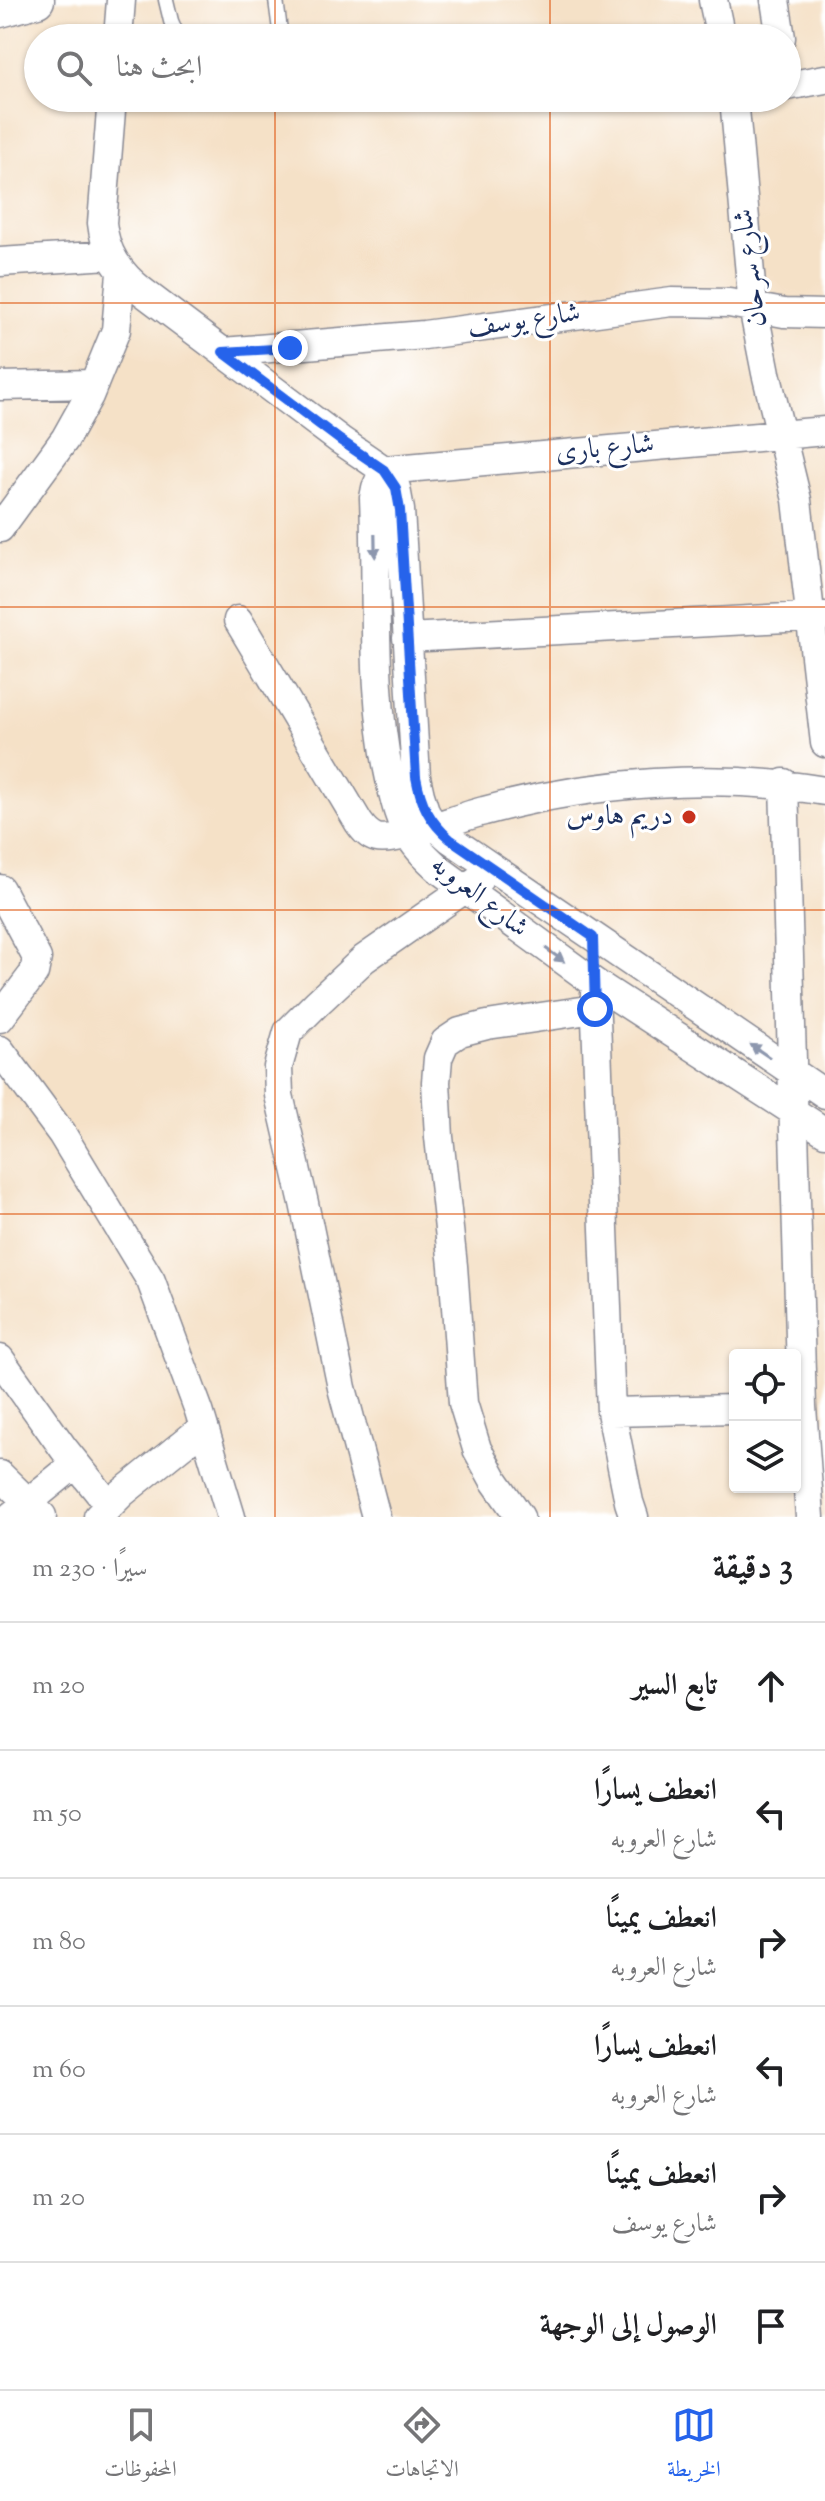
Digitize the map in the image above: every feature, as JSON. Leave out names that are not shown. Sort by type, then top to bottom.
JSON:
[{"type":"street","points":[[0,10],[37,0]]},
{"type":"street","points":[[119,24],[121,0]]},
{"type":"street","points":[[713,0],[718,24]]},
{"type":"street","points":[[779,24],[775,0],[785,0]]},
{"type":"street","points":[[801,80],[825,79]]},
{"type":"street","points":[[111,112],[102,223],[104,241],[116,264],[143,292],[384,470]]},
{"type":"street","name":"شارع سرحان","points":[[735,112],[753,307],[797,500],[818,616],[825,743]]},
{"type":"street","points":[[0,262],[116,264]]},
{"type":"street","points":[[0,528],[65,439],[94,384],[116,330],[116,264]]},
{"type":"street","name":"شارع يوسف","points":[[223,352],[410,337],[672,302],[729,303],[784,313],[825,314]]},
{"type":"street","points":[[0,386],[94,384]]},
{"type":"street","name":"شارع بارى","points":[[384,470],[825,431]]},
{"type":"street","name":"شارع العروبه","points":[[825,1094],[491,869],[435,826],[426,814],[416,777],[399,499],[391,478],[384,470],[374,498],[380,704],[388,770],[396,806],[407,834],[424,855],[595,996],[825,1132]]},
{"type":"street","points":[[407,638],[818,616]]},
{"type":"street","points":[[238,620],[365,832],[374,838],[407,834],[528,800],[605,787],[667,783],[784,783],[825,791]]},
{"type":"street","points":[[784,783],[797,1349]]},
{"type":"street","points":[[376,1517],[342,1388],[279,1095],[278,1067],[288,1032],[364,959],[491,869]]},
{"type":"street","points":[[0,889],[37,958],[34,973],[0,1018]]},
{"type":"street","points":[[593,937],[611,1412],[634,1517]]},
{"type":"street","points":[[520,1517],[477,1449],[463,1403],[439,1137],[438,1058],[445,1042],[460,1032],[595,996]]},
{"type":"street","points":[[0,1050],[62,1134],[151,1281],[204,1427],[231,1517]]},
{"type":"street","points":[[0,1359],[75,1464],[103,1511],[204,1427]]},
{"type":"street","points":[[611,1412],[729,1409]]},
{"type":"street","points":[[799,1421],[810,1517]]},
{"type":"street","points":[[0,1475],[27,1513],[75,1464]]},
{"type":"lane","points":[[166,0],[172,24]]},
{"type":"lane","points":[[276,0],[279,24]]},
{"type":"place","name":"دريم هاوس","points":[[689,817]]},
{"type":"route","points":[[290,348],[223,352],[384,470],[396,488],[400,510],[416,777],[426,814],[450,839],[593,937],[595,1009]]}]
